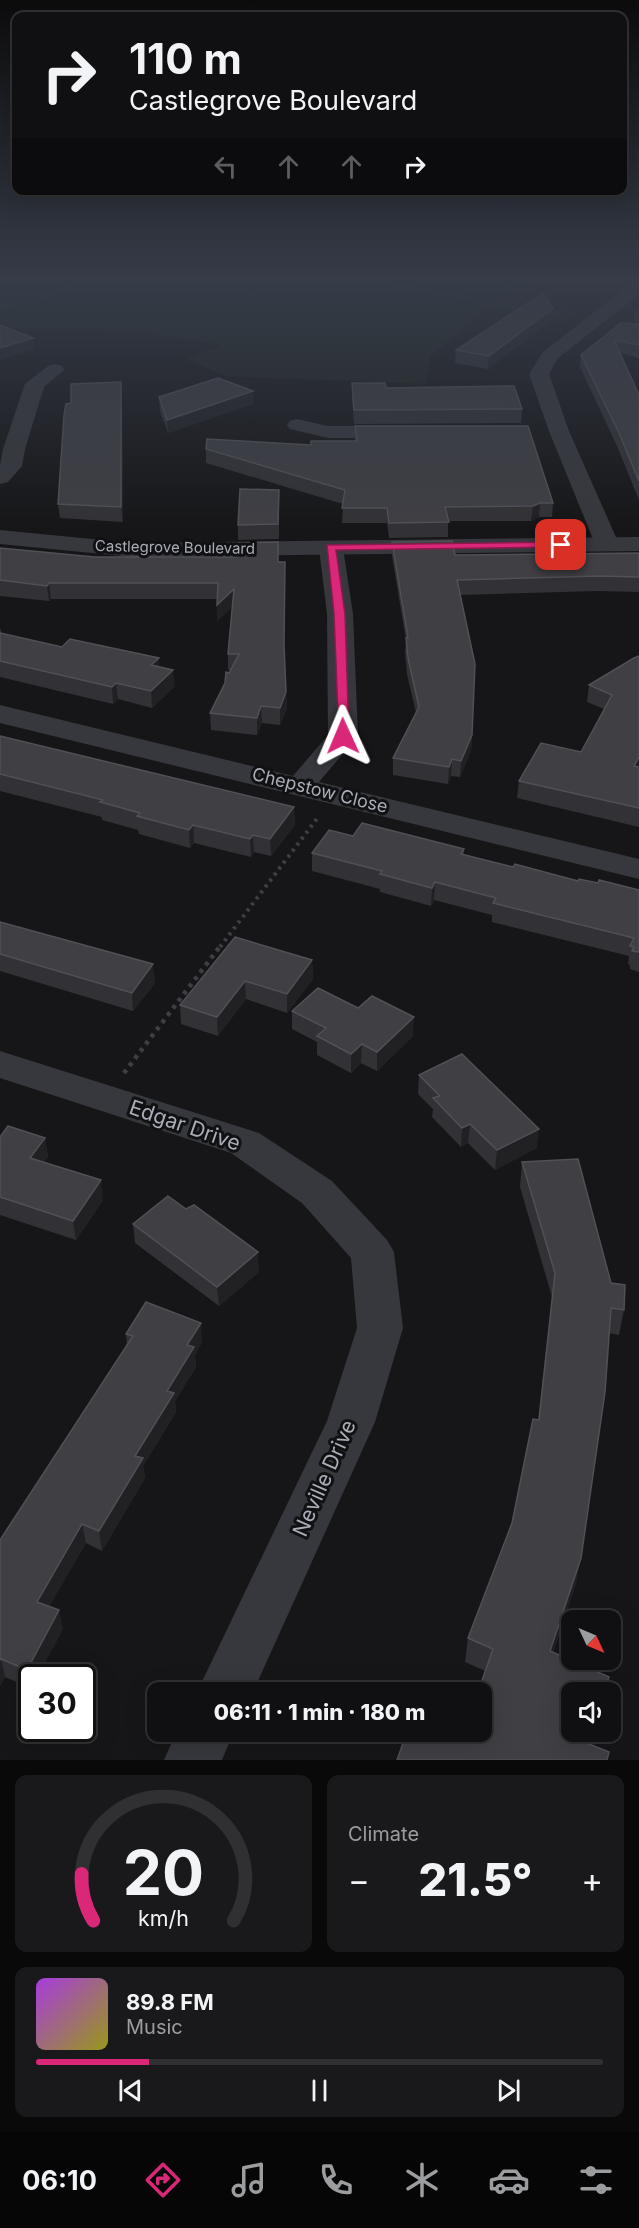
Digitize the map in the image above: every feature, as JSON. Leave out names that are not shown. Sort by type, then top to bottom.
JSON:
[{"type":"street","points":[[545,364],[539,374],[559,432],[607,544]]},
{"type":"street","points":[[0,477],[11,466],[14,449],[35,384],[55,370]]},
{"type":"street","points":[[297,425],[328,432],[421,432]]},
{"type":"street","points":[[536,432],[559,432]]},
{"type":"street","name":"Castlegrove Boulevard","points":[[0,537],[134,550],[639,544]]},
{"type":"street","points":[[301,785],[343,736],[340,614],[331,548]]},
{"type":"street","name":"Chepstow Close","points":[[0,714],[301,785],[639,869]]},
{"type":"street","name":"Edgar Drive","points":[[0,1064],[245,1143],[317,1192],[372,1252]]},
{"type":"street","name":"Neville Drive","points":[[230,1682],[351,1422],[380,1328],[372,1252]]},
{"type":"street","points":[[193,1760],[201,1742]]},
{"type":"path","points":[[105,1098],[321,814]]},
{"type":"shaded area","points":[[198,364],[429,364],[427,384],[225,376]]},
{"type":"building","points":[[585,364],[625,364],[639,395],[639,481],[619,433]]},
{"type":"building","points":[[218,378],[253,391],[167,420],[159,397]]},
{"type":"building","points":[[121,382],[121,507],[58,504],[64,415],[66,404],[71,403],[71,384]]},
{"type":"building","points":[[352,383],[385,383],[386,388],[514,386],[522,409],[354,410]]},
{"type":"building","points":[[355,426],[528,426],[553,503],[540,503],[533,506],[445,507],[449,522],[389,523],[387,508],[342,508],[345,490],[206,449],[207,439],[311,445],[311,441],[357,441]]},
{"type":"building","points":[[240,489],[279,490],[278,524],[238,525]]},
{"type":"building","points":[[452,541],[455,555],[639,553],[639,577],[457,580],[475,664],[472,735],[461,761],[452,759],[449,767],[393,758],[419,707],[408,658],[406,638],[408,638],[392,542]]},
{"type":"building","points":[[278,542],[278,562],[285,562],[286,692],[280,708],[261,706],[257,718],[210,713],[225,683],[226,672],[229,673],[239,654],[228,654],[234,589],[217,605],[218,583],[49,583],[47,586],[0,580],[0,548],[95,557],[236,557],[237,543]]},
{"type":"building","points":[[0,633],[62,647],[70,639],[159,658],[151,665],[173,670],[151,691],[116,683],[112,687],[0,661]]},
{"type":"building","points":[[639,656],[639,757],[634,766],[639,767],[639,808],[519,781],[541,743],[581,752],[612,695],[589,685]]},
{"type":"building","points":[[0,736],[294,807],[270,839],[253,835],[250,839],[193,825],[189,830],[137,816],[140,813],[100,802],[103,800],[0,774]]},
{"type":"building","points":[[362,823],[464,849],[461,854],[513,867],[515,864],[578,881],[579,879],[598,883],[599,880],[639,890],[639,952],[632,951],[634,947],[630,946],[634,938],[493,903],[496,898],[435,882],[432,888],[380,874],[382,871],[312,853],[329,830],[353,836]]},
{"type":"building","points":[[0,922],[153,964],[132,993],[0,954]]},
{"type":"building","points":[[235,937],[312,960],[287,994],[245,981],[217,1017],[180,1005]]},
{"type":"building","points":[[318,988],[358,1008],[372,996],[414,1017],[377,1052],[362,1044],[351,1054],[317,1036],[326,1028],[292,1011]]},
{"type":"building","points":[[462,1054],[539,1129],[497,1150],[470,1124],[462,1128],[433,1098],[440,1096],[419,1075]]},
{"type":"building","points":[[8,1126],[45,1138],[30,1158],[101,1180],[73,1221],[0,1197],[0,1137]]},
{"type":"building","points":[[578,1159],[611,1283],[625,1285],[624,1310],[611,1308],[605,1392],[581,1558],[564,1610],[561,1610],[561,1618],[550,1651],[561,1656],[561,1670],[593,1670],[609,1677],[607,1682],[561,1682],[561,1742],[590,1742],[589,1744],[609,1752],[607,1760],[397,1760],[403,1742],[492,1742],[492,1682],[481,1682],[493,1649],[468,1638],[512,1523],[533,1419],[539,1420],[555,1273],[522,1162]]},
{"type":"building","points":[[168,1196],[186,1209],[194,1205],[258,1252],[217,1287],[133,1224]]},
{"type":"building","points":[[146,1302],[201,1323],[187,1345],[194,1347],[167,1391],[174,1393],[135,1456],[143,1458],[99,1531],[82,1524],[37,1602],[59,1610],[30,1664],[18,1664],[18,1666],[0,1660],[0,1540],[133,1336],[126,1334]]},
{"type":"route","points":[[343,736],[340,614],[331,548],[561,545]]}]
